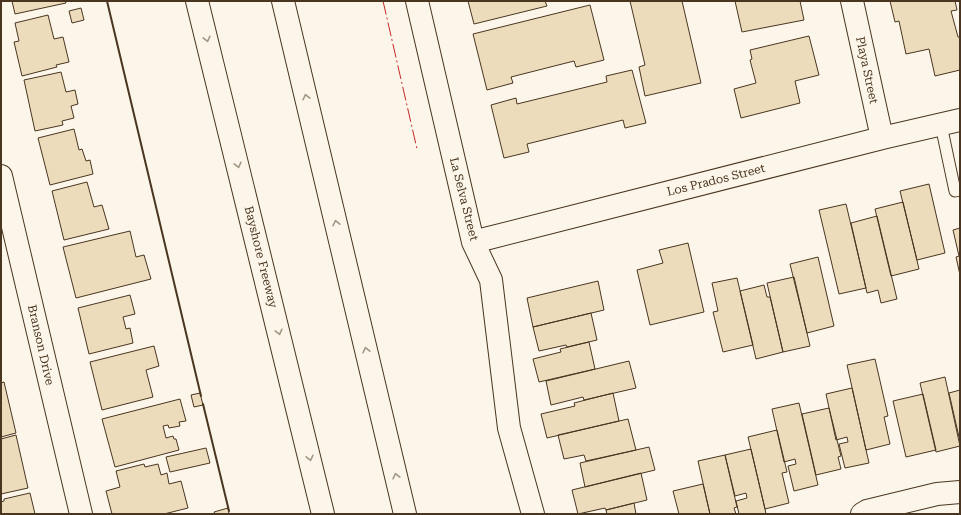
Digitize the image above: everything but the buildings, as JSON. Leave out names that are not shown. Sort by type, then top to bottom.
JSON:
[{"type":"main road","name":"Bayshore Freeway","points":[[197,1],[323,514]]},
{"type":"main road","points":[[283,1],[405,514]]},
{"type":"main road","name":"La Selva Street","points":[[417,1],[473,242],[490,280],[509,428],[533,514]]},
{"type":"main road","name":"Playa Street","points":[[852,1],[882,138]]},
{"type":"main road","name":"Los Prados Street","points":[[473,242],[882,138],[950,123]]},
{"type":"main road","name":"Branson Drive","points":[[1,176],[81,514]]},
{"type":"main road","points":[[862,514],[867,511],[937,494],[960,492]]},
{"type":"lane","points":[[950,123],[955,191],[960,190]]},
{"type":"wall","points":[[107,1],[201,396]]},
{"type":"wall","points":[[203,404],[229,511]]},
{"type":"power","points":[[383,1],[417,149]]}]
